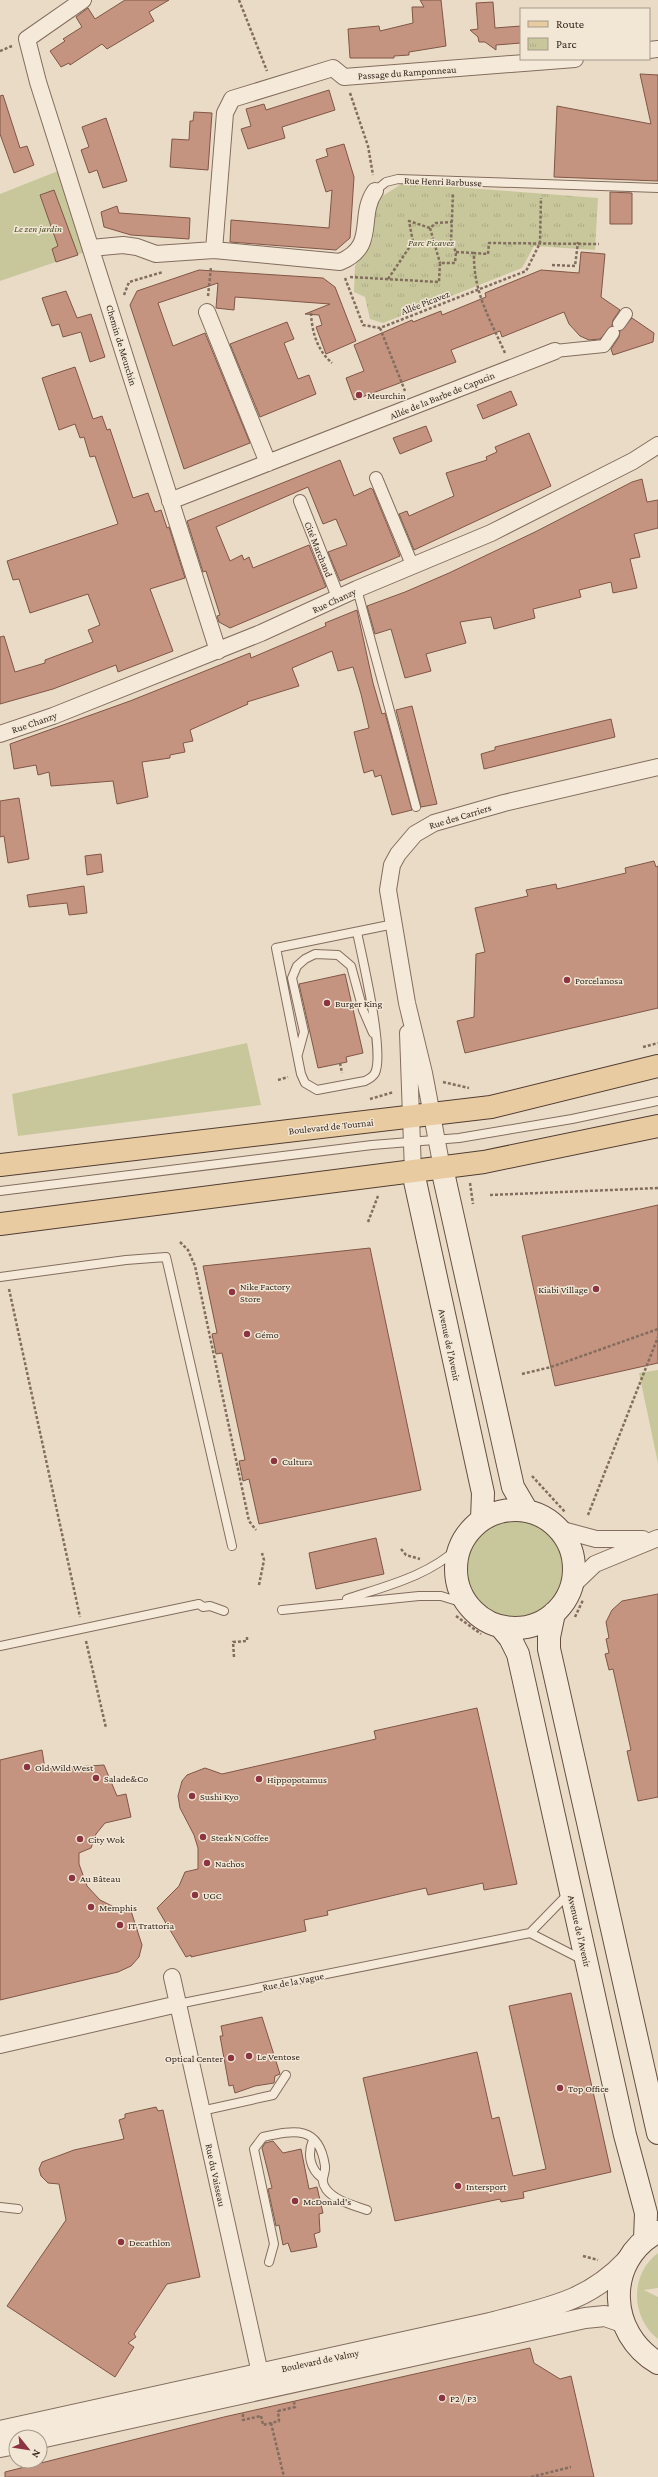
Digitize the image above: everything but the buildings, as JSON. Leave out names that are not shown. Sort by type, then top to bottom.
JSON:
[{"type":"main road","name":"Boulevard de Tournai","points":[[0,1165],[410,1118],[491,1107],[658,1066]]},
{"type":"main road","points":[[0,1224],[442,1168],[558,1148],[658,1126]]},
{"type":"main road","points":[[442,1168],[513,1487],[528,1511]]},
{"type":"main road","name":"Avenue de l'Avenir","points":[[413,1172],[483,1493],[482,1519]]},
{"type":"main road","points":[[564,1616],[545,1620],[529,1626],[512,1628],[500,1626],[484,1620],[467,1604],[458,1586],[456,1573],[460,1547],[469,1531],[482,1519],[504,1510],[528,1511],[545,1518],[563,1522],[579,1590],[563,1604],[564,1616],[549,1637],[549,1649],[658,2133]]},
{"type":"main road","name":"Avenue de l'Avenir","points":[[500,1626],[510,1638],[518,1654],[625,2135],[652,2235]]},
{"type":"main road","points":[[652,2235],[628,2260],[618,2286],[618,2304],[622,2322],[634,2343],[658,2363]]},
{"type":"street","name":"Chemin de Meurchin","points":[[83,0],[27,39],[38,82],[218,651]]},
{"type":"street","name":"Passage du Ramponneau","points":[[212,257],[225,113],[232,98],[333,68],[344,77],[562,60]]},
{"type":"street","name":"Rue Henri Barbusse","points":[[341,272],[364,241],[367,207],[375,191]]},
{"type":"street","points":[[91,248],[123,245],[137,247],[156,254],[212,257],[341,272]]},
{"type":"street","points":[[207,312],[268,463]]},
{"type":"street","name":"Allée de la Barbe de Capucin","points":[[170,500],[555,352],[604,346],[619,324]]},
{"type":"street","name":"Rue Chanzy","points":[[0,734],[53,716],[218,651],[296,618],[338,597],[413,567],[491,533],[634,461],[658,446]]},
{"type":"street","points":[[376,478],[413,567]]},
{"type":"street","name":"Cité Marchand","points":[[300,500],[338,597]]},
{"type":"street","name":"Rue des Carriers","points":[[442,1168],[432,1115],[407,1003],[388,890],[392,865],[406,842],[424,828],[434,823],[658,766]]},
{"type":"street","name":"Rue des Carriers","points":[[407,1003],[413,1172]]},
{"type":"street","points":[[563,1522],[596,1539],[657,1538]]},
{"type":"street","points":[[579,1590],[586,1570],[596,1564],[657,1538]]},
{"type":"street","name":"Rue du Vaisseau","points":[[172,1977],[260,2373]]},
{"type":"street","name":"Rue de la Vague","points":[[0,2045],[178,2004]]},
{"type":"street","name":"Boulevard de Valmy","points":[[0,2431],[483,2324],[548,2308],[598,2287],[628,2260]]},
{"type":"street","name":"Boulevard de Valmy","points":[[48,2436],[586,2318],[605,2316],[622,2322]]},
{"type":"lane","name":"Rue Henri Barbusse","points":[[375,191],[386,182],[398,179],[658,188]]},
{"type":"lane","points":[[357,589],[416,807]]},
{"type":"lane","points":[[357,932],[376,1028],[376,1067],[372,1077],[366,1081],[317,1090],[311,1088],[301,1076],[276,948],[394,924]]},
{"type":"lane","points":[[297,1057],[304,1032],[292,978],[297,966],[305,959],[315,954],[338,955],[351,966],[363,1010],[376,1039]]},
{"type":"lane","points":[[0,1191],[411,1142],[437,1141],[520,1129],[658,1101]]},
{"type":"lane","points":[[0,1277],[126,1260],[166,1257],[232,1546]]},
{"type":"lane","points":[[333,1604],[429,1569],[448,1558],[460,1547]]},
{"type":"lane","points":[[282,1610],[418,1596],[441,1596],[467,1604]]},
{"type":"lane","points":[[0,1646],[199,1604],[203,1607],[210,1606],[224,1611]]},
{"type":"lane","points":[[571,1892],[530,1933],[587,1962]]},
{"type":"lane","name":"Rue de la Vague","points":[[178,2004],[530,1933]]},
{"type":"lane","points":[[201,2111],[273,2095],[286,2075]]},
{"type":"lane","points":[[269,2262],[274,2244],[254,2149],[263,2137],[294,2130],[301,2131],[313,2140],[319,2147],[326,2168],[322,2178]]},
{"type":"lane","points":[[313,2140],[309,2149],[313,2171],[322,2178],[326,2188],[334,2197],[367,2210]]},
{"type":"lane","points":[[0,2207],[18,2209]]},
{"type":"path","points":[[440,262],[455,263],[456,252],[451,242],[453,181]]},
{"type":"path","points":[[540,243],[542,185]]},
{"type":"path","points":[[388,280],[412,242],[409,221],[430,228]]},
{"type":"path","points":[[430,228],[436,223],[452,222]]},
{"type":"path","points":[[341,272],[388,280],[439,282],[440,262],[430,228]]},
{"type":"path","points":[[456,252],[488,254],[489,243],[578,242],[598,244]]},
{"type":"path","points":[[552,265],[576,266],[578,242]]},
{"type":"path","name":"Allée Picavez","points":[[380,328],[526,271],[540,243]]},
{"type":"path","points":[[474,253],[474,273],[477,291],[512,368]]},
{"type":"path","points":[[207,312],[212,257]]},
{"type":"path","points":[[113,319],[129,282],[166,272]]},
{"type":"path","points":[[341,272],[364,325],[373,329],[380,328],[412,407]]},
{"type":"path","points":[[311,313],[312,329],[323,355],[332,364]]},
{"type":"path","points":[[638,1048],[658,1043]]},
{"type":"path","points":[[278,1080],[289,1077]]},
{"type":"path","points":[[436,1080],[473,1089]]},
{"type":"path","points":[[470,1182],[473,1210]]},
{"type":"path","points":[[490,1195],[658,1188]]},
{"type":"path","points":[[368,1222],[378,1195]]},
{"type":"path","points":[[180,1242],[188,1250],[195,1266],[249,1521],[256,1530]]},
{"type":"path","points":[[8,1287],[106,1728]]},
{"type":"path","points":[[522,1374],[551,1367],[658,1329]]},
{"type":"path","points":[[588,1515],[658,1337]]},
{"type":"path","points":[[530,1472],[557,1506],[563,1522]]},
{"type":"path","points":[[259,1585],[264,1560],[262,1553]]},
{"type":"path","points":[[564,1616],[579,1590]]},
{"type":"path","points":[[234,1656],[233,1642],[247,1641],[247,1637]]},
{"type":"path","points":[[583,2256],[604,2262]]},
{"type":"path","points":[[248,2412],[242,2414],[243,2420],[261,2416],[263,2425],[279,2421],[278,2411]]},
{"type":"path","points":[[271,2423],[284,2477]]},
{"type":"path","points":[[531,2477],[571,2467]]},
{"type":"green space","name":"Le zen jardin","points":[[58,171],[85,252],[0,281],[0,194]]},
{"type":"green space","name":"Parc Picavez","points":[[403,183],[598,198],[595,250],[534,246],[522,268],[383,323],[370,319],[365,297],[354,292],[355,266],[373,239],[376,202],[381,197]]},
{"type":"green space","points":[[247,1043],[261,1105],[18,1136],[12,1094]]},
{"type":"green space","points":[[658,1370],[658,1463],[639,1373]]},
{"type":"green space","points":[[515,1521],[533,1524],[549,1535],[560,1551],[563,1569],[560,1587],[549,1603],[533,1614],[515,1617],[497,1614],[481,1603],[470,1587],[467,1569],[470,1551],[481,1535],[497,1524]]},
{"type":"green space","points":[[658,2253],[658,2288],[644,2290],[658,2297],[658,2339],[649,2330],[643,2320],[638,2308],[637,2296],[638,2284],[642,2273],[649,2262]]},
{"type":"place","name":"Meurchin","points":[[359,395]]},
{"type":"place","name":"Porcelanosa","points":[[567,980]]},
{"type":"place","name":"Burger King","points":[[327,1003]]},
{"type":"place","name":"Kiabi Village","points":[[596,1289]]},
{"type":"place","name":"Nike Factory Store","points":[[232,1292]]},
{"type":"place","name":"Gémo","points":[[247,1334]]},
{"type":"place","name":"Cultura","points":[[274,1461]]},
{"type":"place","name":"Old Wild West","points":[[27,1767]]},
{"type":"place","name":"Salade&Co","points":[[96,1778]]},
{"type":"place","name":"Hippopotamus","points":[[259,1779]]},
{"type":"place","name":"Sushi Kyo","points":[[192,1796]]},
{"type":"place","name":"Steak N Coffee","points":[[203,1837]]},
{"type":"place","name":"City Wok","points":[[80,1839]]},
{"type":"place","name":"Nachos","points":[[207,1863]]},
{"type":"place","name":"Au Bâteau","points":[[72,1878]]},
{"type":"place","name":"UGC","points":[[195,1895]]},
{"type":"place","name":"Memphis","points":[[91,1907]]},
{"type":"place","name":"IT Trattoria","points":[[120,1925]]},
{"type":"place","name":"Le Ventose","points":[[249,2056]]},
{"type":"place","name":"Optical Center","points":[[231,2058]]},
{"type":"place","name":"Top Office","points":[[560,2088]]},
{"type":"place","name":"Intersport","points":[[458,2186]]},
{"type":"place","name":"McDonald's","points":[[295,2201]]},
{"type":"place","name":"Decathlon","points":[[121,2242]]},
{"type":"place","name":"P2 / P3","points":[[442,2398]]}]
